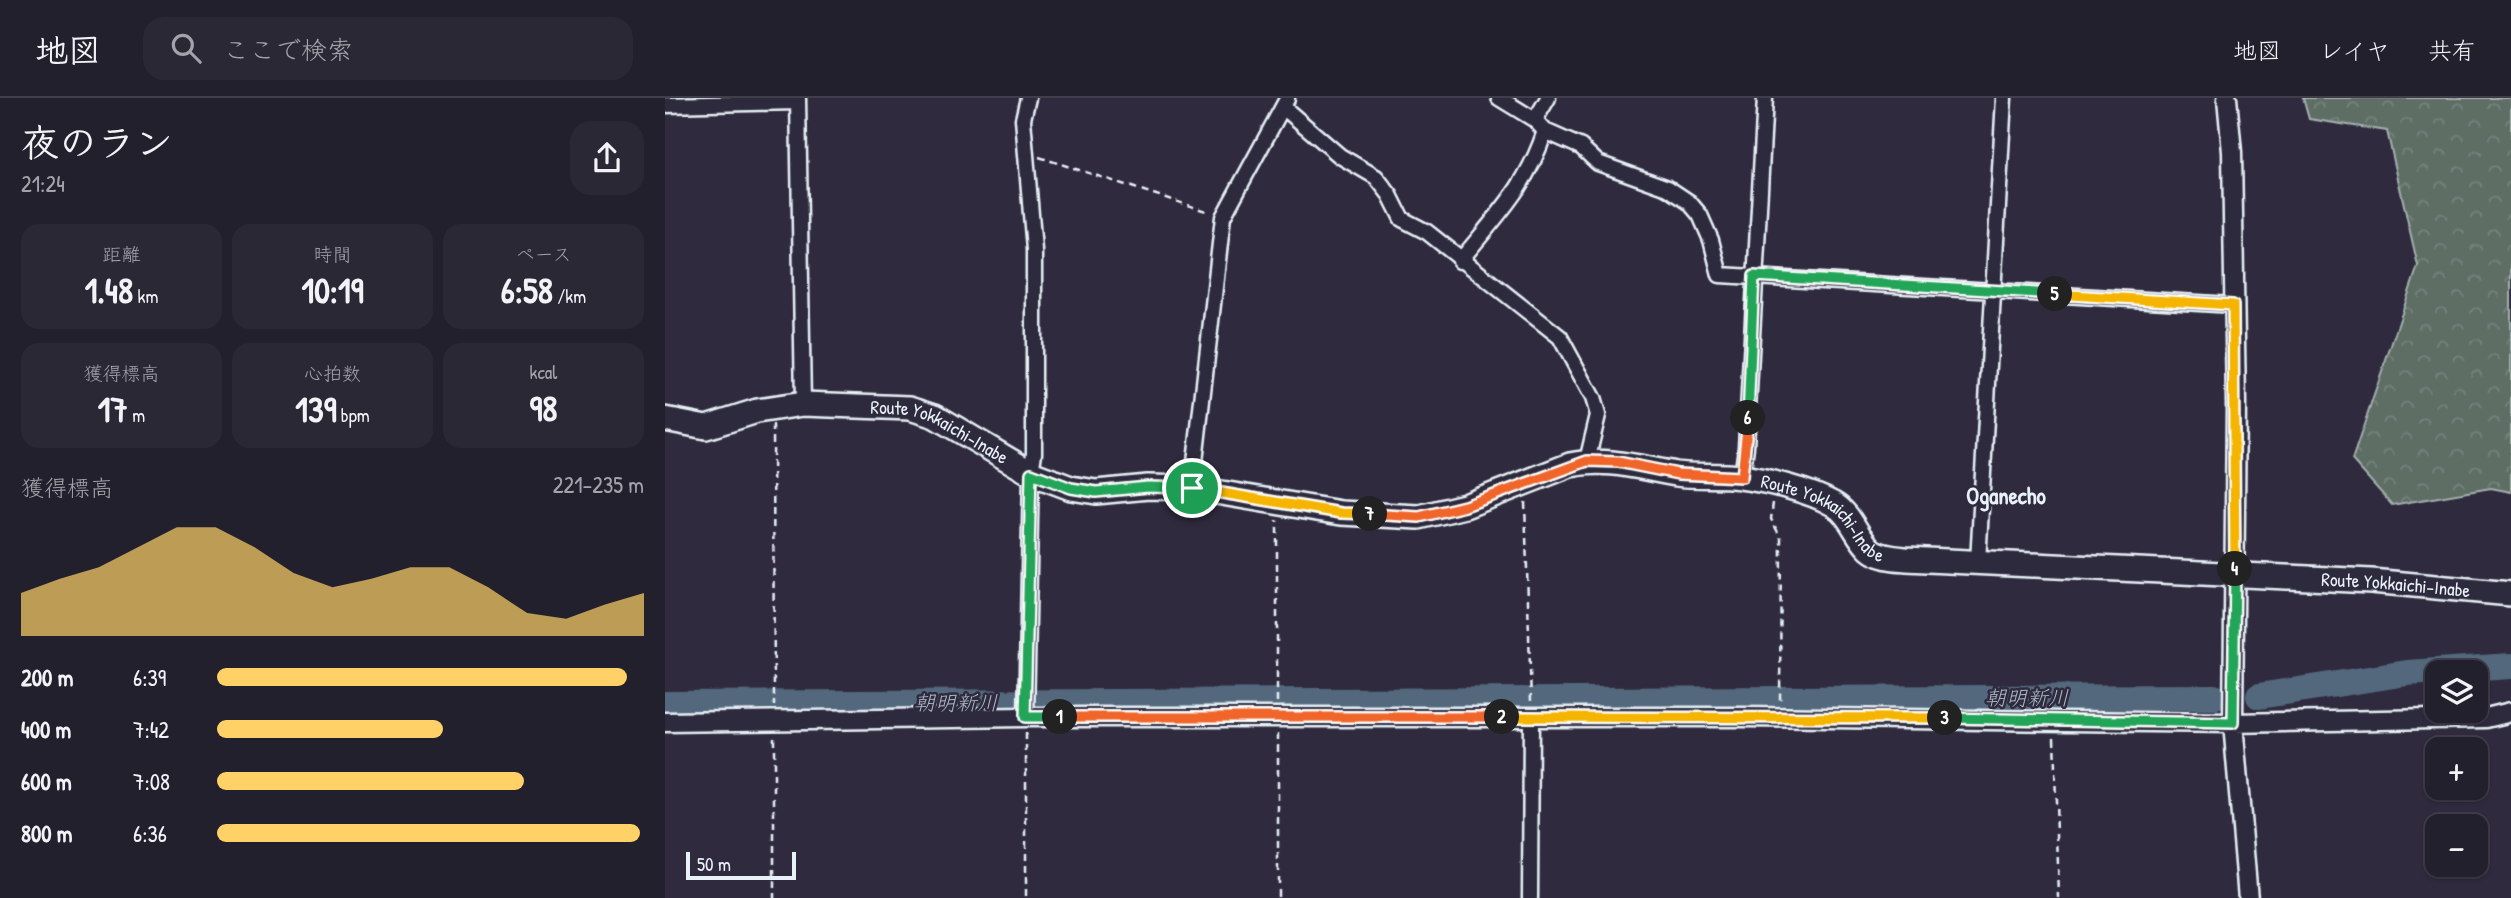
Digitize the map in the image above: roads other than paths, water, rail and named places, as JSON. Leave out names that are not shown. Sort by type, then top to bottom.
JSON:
[{"type":"main road","name":"Route Yokkaichi-Inabe","points":[[665,419],[706,427],[773,408],[803,404],[911,408],[935,416],[1031,473],[1071,488],[1096,492],[1148,487],[1192,488],[1341,513],[1419,517],[1465,506],[1570,465],[1587,461],[1618,462],[1678,474],[1742,477],[1821,498],[1837,505],[1870,549],[1882,556],[2371,581],[2511,594]]},
{"type":"street","points":[[1026,708],[1031,473],[1034,453],[1034,250],[1023,119],[1028,98]]},
{"type":"street","points":[[1500,98],[1540,126],[1581,147],[1598,163],[1668,188],[1689,202],[1700,215],[1711,240],[1720,275],[2233,305]]},
{"type":"street","points":[[1460,261],[1521,186],[1534,165],[1540,126],[1548,98]]},
{"type":"street","points":[[1742,477],[1747,447],[1765,98]]},
{"type":"street","points":[[1978,562],[2004,98]]},
{"type":"street","points":[[2227,98],[2232,152],[2235,576],[2233,723],[2248,898]]},
{"type":"street","points":[[665,105],[798,100],[803,404]]},
{"type":"street","points":[[1192,488],[1223,217],[1286,102],[1340,156],[1376,177],[1390,195],[1402,219],[1427,232],[1460,261],[1560,337],[1593,398],[1598,415],[1587,461]]},
{"type":"street","points":[[665,722],[774,723],[1026,708],[1277,718],[1531,711],[2233,723],[2486,718],[2511,712]]},
{"type":"street","points":[[1531,711],[1531,898]]},
{"type":"waterway","name":"朝明新川","points":[[2259,696],[2407,673],[2511,666]]},
{"type":"waterway","name":"朝明新川","points":[[665,704],[2214,697]]},
{"type":"district","name":"Oganecho","points":[[2006,496]]}]
